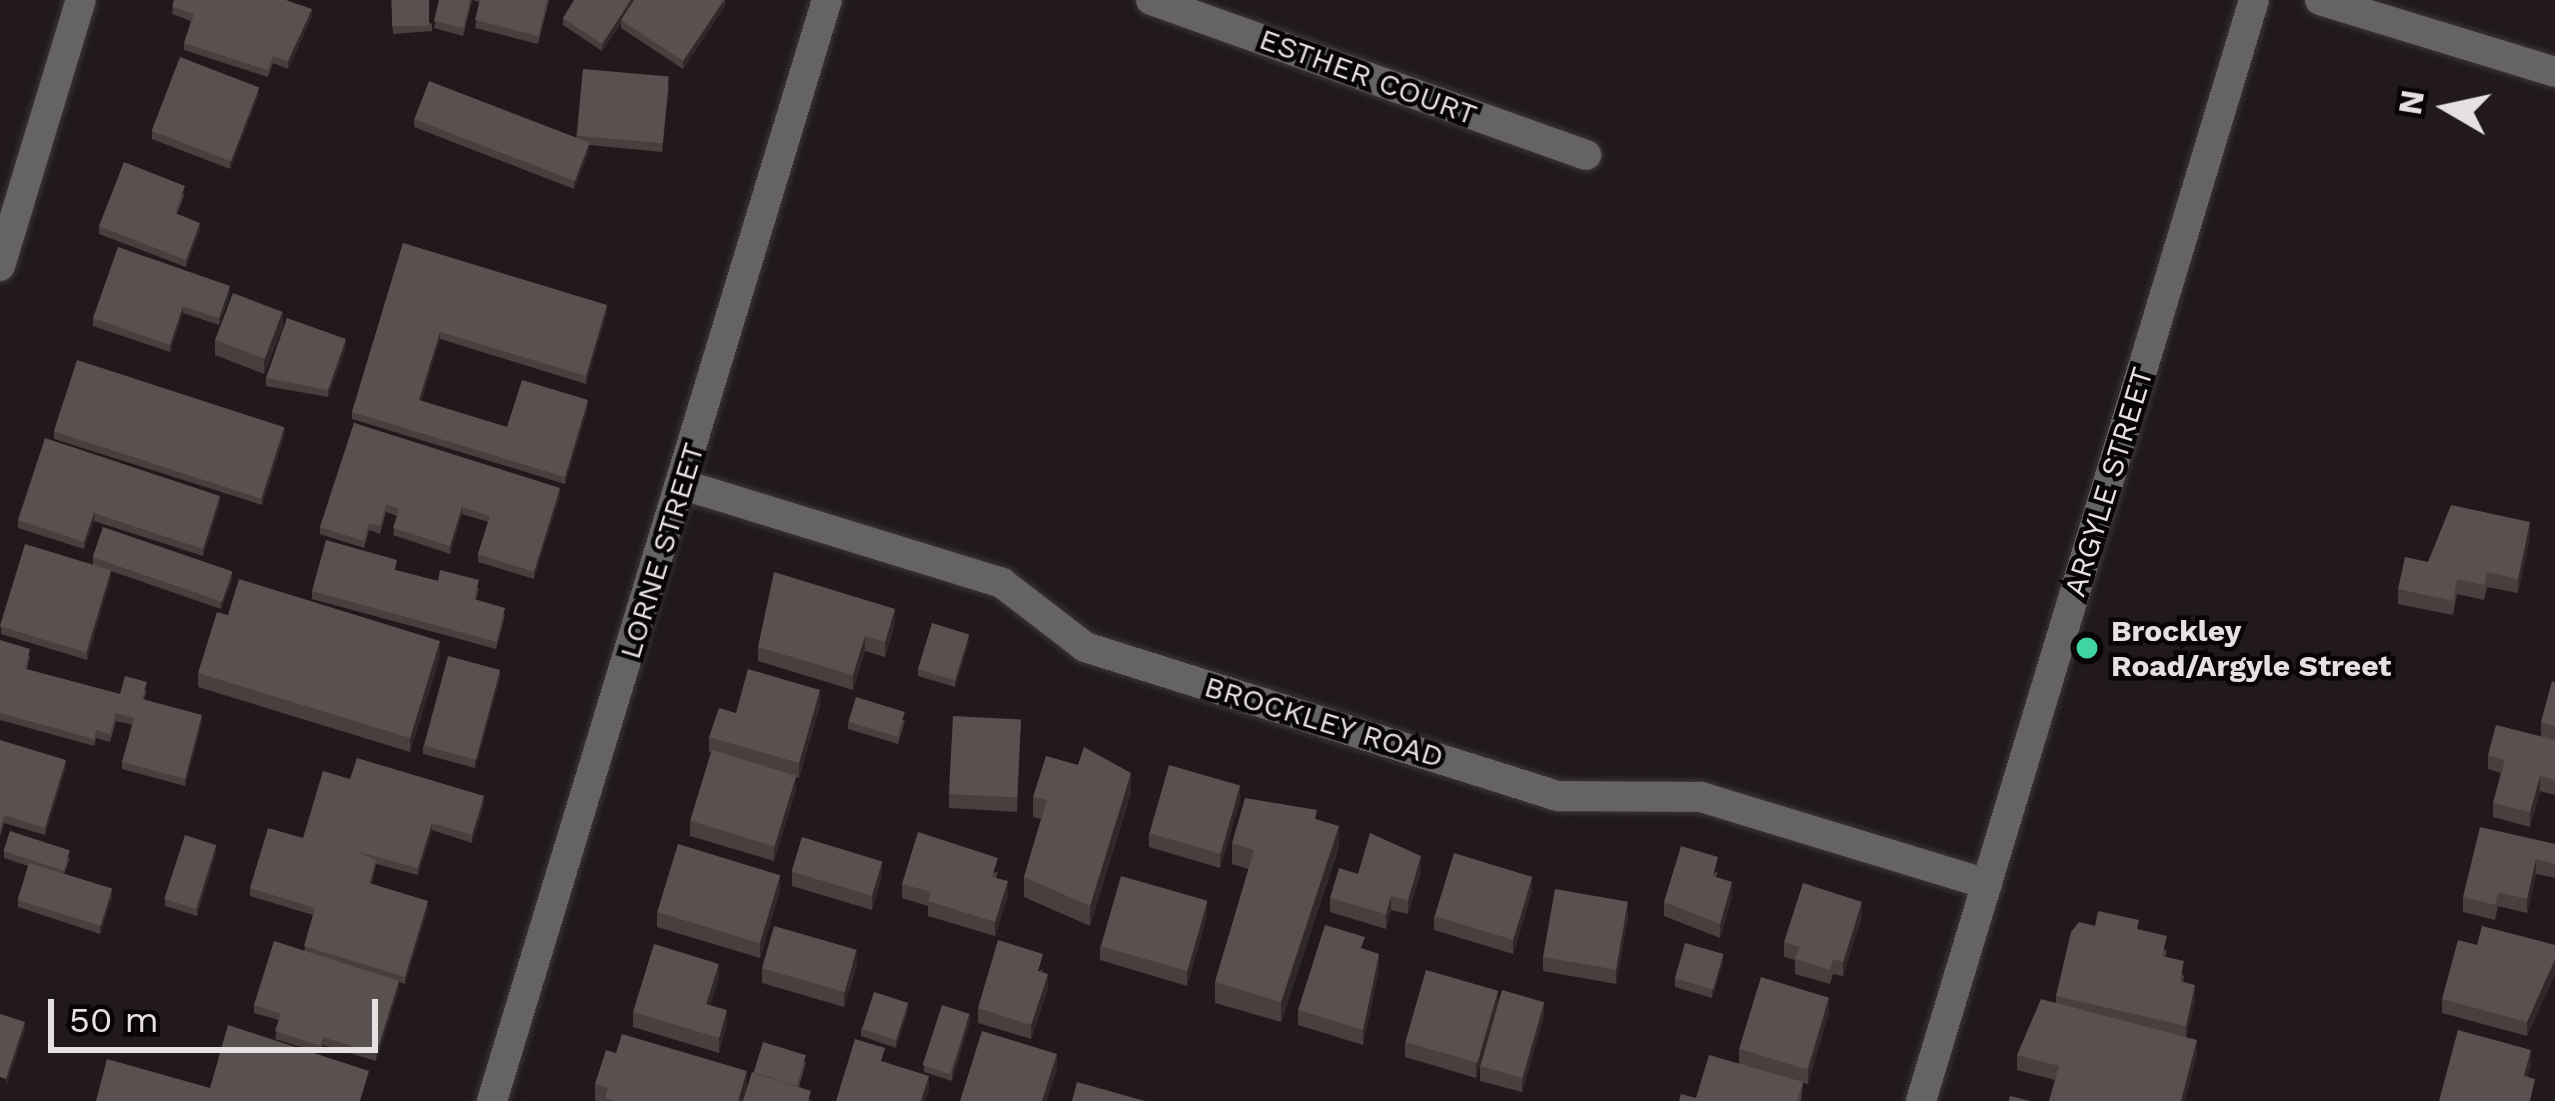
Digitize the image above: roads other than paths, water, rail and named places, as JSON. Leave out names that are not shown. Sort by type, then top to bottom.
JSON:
[{"type":"street","points":[[0,266],[81,0]]},
{"type":"street","name":"LORNE STREET","points":[[492,1101],[684,485],[827,0]]},
{"type":"street","name":"ESTHER COURT","points":[[1151,0],[1586,155]]},
{"type":"street","name":"ARGYLE STREET","points":[[1921,1101],[2254,0]]},
{"type":"street","points":[[2320,0],[2555,72]]},
{"type":"street","name":"BROCKLEY ROAD","points":[[684,485],[1002,584],[1085,646],[1559,796],[1701,797],[1987,884]]},
{"type":"place","name":"Brockley Road/Argyle Street","points":[[2087,648]]}]
